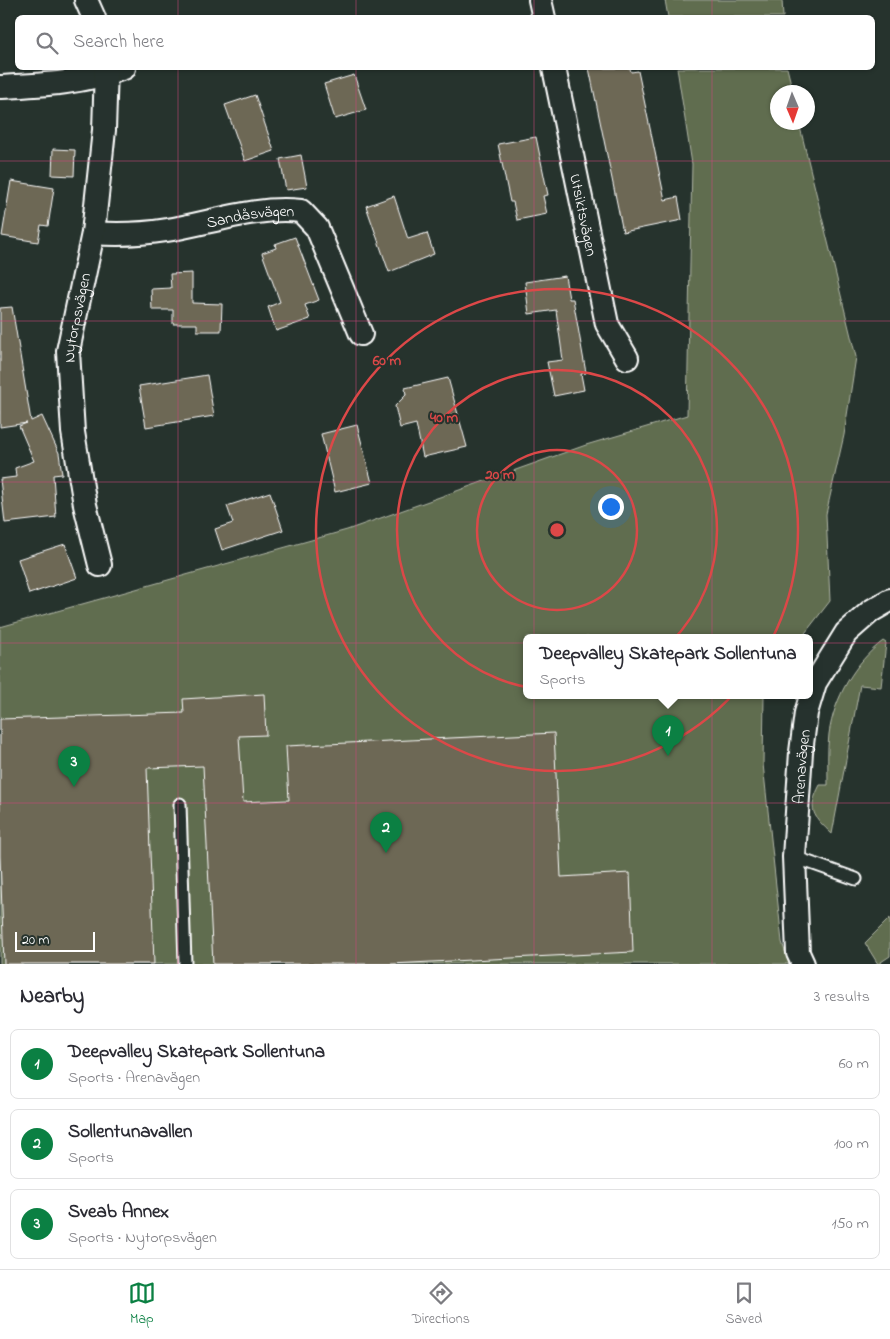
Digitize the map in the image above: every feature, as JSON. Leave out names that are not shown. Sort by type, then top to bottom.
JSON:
[{"type":"street","points":[[86,0],[93,15]]},
{"type":"street","points":[[540,0],[543,15]]},
{"type":"street","points":[[0,87],[39,85],[112,70]]},
{"type":"street","name":"Nytorpsvägen","points":[[100,566],[85,505],[73,432],[68,351],[93,234],[112,70]]},
{"type":"street","name":"Utsiktsvägen","points":[[554,70],[607,324],[627,358]]},
{"type":"street","name":"Sandåsvägen","points":[[93,234],[122,235],[168,230],[226,217],[278,210],[300,211],[317,228],[361,334]]},
{"type":"street","name":"Arenavägen","points":[[813,690],[815,683],[846,633],[871,610],[890,600]]},
{"type":"street","name":"Arenavägen","points":[[803,964],[798,953],[794,857],[801,752],[806,714],[810,699]]},
{"type":"lane","points":[[180,804],[185,964]]},
{"type":"lane","points":[[794,857],[856,879]]},
{"type":"green space","points":[[665,0],[782,0],[783,15],[668,15]]},
{"type":"green space","points":[[677,70],[788,70],[791,85],[770,85],[770,130],[801,130],[856,357],[844,435],[826,514],[830,601],[804,634],[523,634],[523,699],[764,699],[763,764],[782,942],[789,964],[0,964],[0,627],[347,530],[586,445],[687,415],[692,164]]},
{"type":"green space","points":[[883,641],[886,643],[881,687],[860,685],[832,834],[816,817],[813,807],[820,785],[828,785],[828,746],[832,721],[847,682],[863,659]]},
{"type":"green space","points":[[890,918],[890,956],[878,964],[865,943]]},
{"type":"building","points":[[589,70],[638,71],[665,200],[678,197],[682,220],[623,232]]},
{"type":"building","points":[[354,75],[366,110],[335,119],[324,84]]},
{"type":"building","points":[[255,95],[274,151],[245,161],[225,105]]},
{"type":"building","points":[[536,137],[548,195],[543,196],[547,214],[517,220],[513,202],[510,202],[498,144]]},
{"type":"building","points":[[53,149],[75,150],[74,176],[52,175]]},
{"type":"building","points":[[301,155],[307,187],[286,190],[280,159]]},
{"type":"building","points":[[11,181],[54,188],[48,226],[41,225],[38,242],[2,236]]},
{"type":"building","points":[[394,196],[408,239],[427,233],[434,254],[389,272],[366,206]]},
{"type":"building","points":[[295,237],[319,300],[305,305],[310,319],[276,331],[268,307],[280,302],[262,253],[276,248],[275,244]]},
{"type":"building","points":[[192,273],[192,303],[222,304],[221,331],[197,331],[197,324],[173,324],[173,310],[152,310],[151,289],[171,288],[170,274]]},
{"type":"building","points":[[565,276],[569,299],[573,299],[586,373],[581,374],[584,390],[554,396],[547,362],[563,360],[556,310],[529,314],[525,282]]},
{"type":"building","points":[[12,307],[31,421],[42,416],[59,453],[62,474],[53,475],[56,517],[5,523],[0,479],[16,477],[15,468],[34,461],[19,426],[27,423],[0,427],[0,308]]},
{"type":"building","points":[[207,375],[214,416],[146,427],[139,386]]},
{"type":"building","points":[[448,378],[467,447],[423,457],[416,424],[400,428],[395,406],[406,395],[405,388]]},
{"type":"building","points":[[357,425],[372,483],[335,492],[321,434]]},
{"type":"building","points":[[270,492],[283,530],[222,550],[215,529],[233,523],[227,506]]},
{"type":"building","points":[[65,544],[77,578],[29,594],[18,559]]},
{"type":"building","points":[[264,694],[266,735],[239,736],[243,802],[289,800],[286,746],[554,733],[561,877],[630,873],[633,952],[391,964],[213,964],[203,766],[147,768],[154,964],[4,964],[0,856],[0,719],[184,713],[183,699]]},
{"type":"place","name":"Deepvalley Skatepark Sollentuna","points":[[668,756]]},
{"type":"place","name":"Sveab Annex","points":[[74,787]]},
{"type":"place","name":"Sollentunavallen","points":[[386,853]]}]
